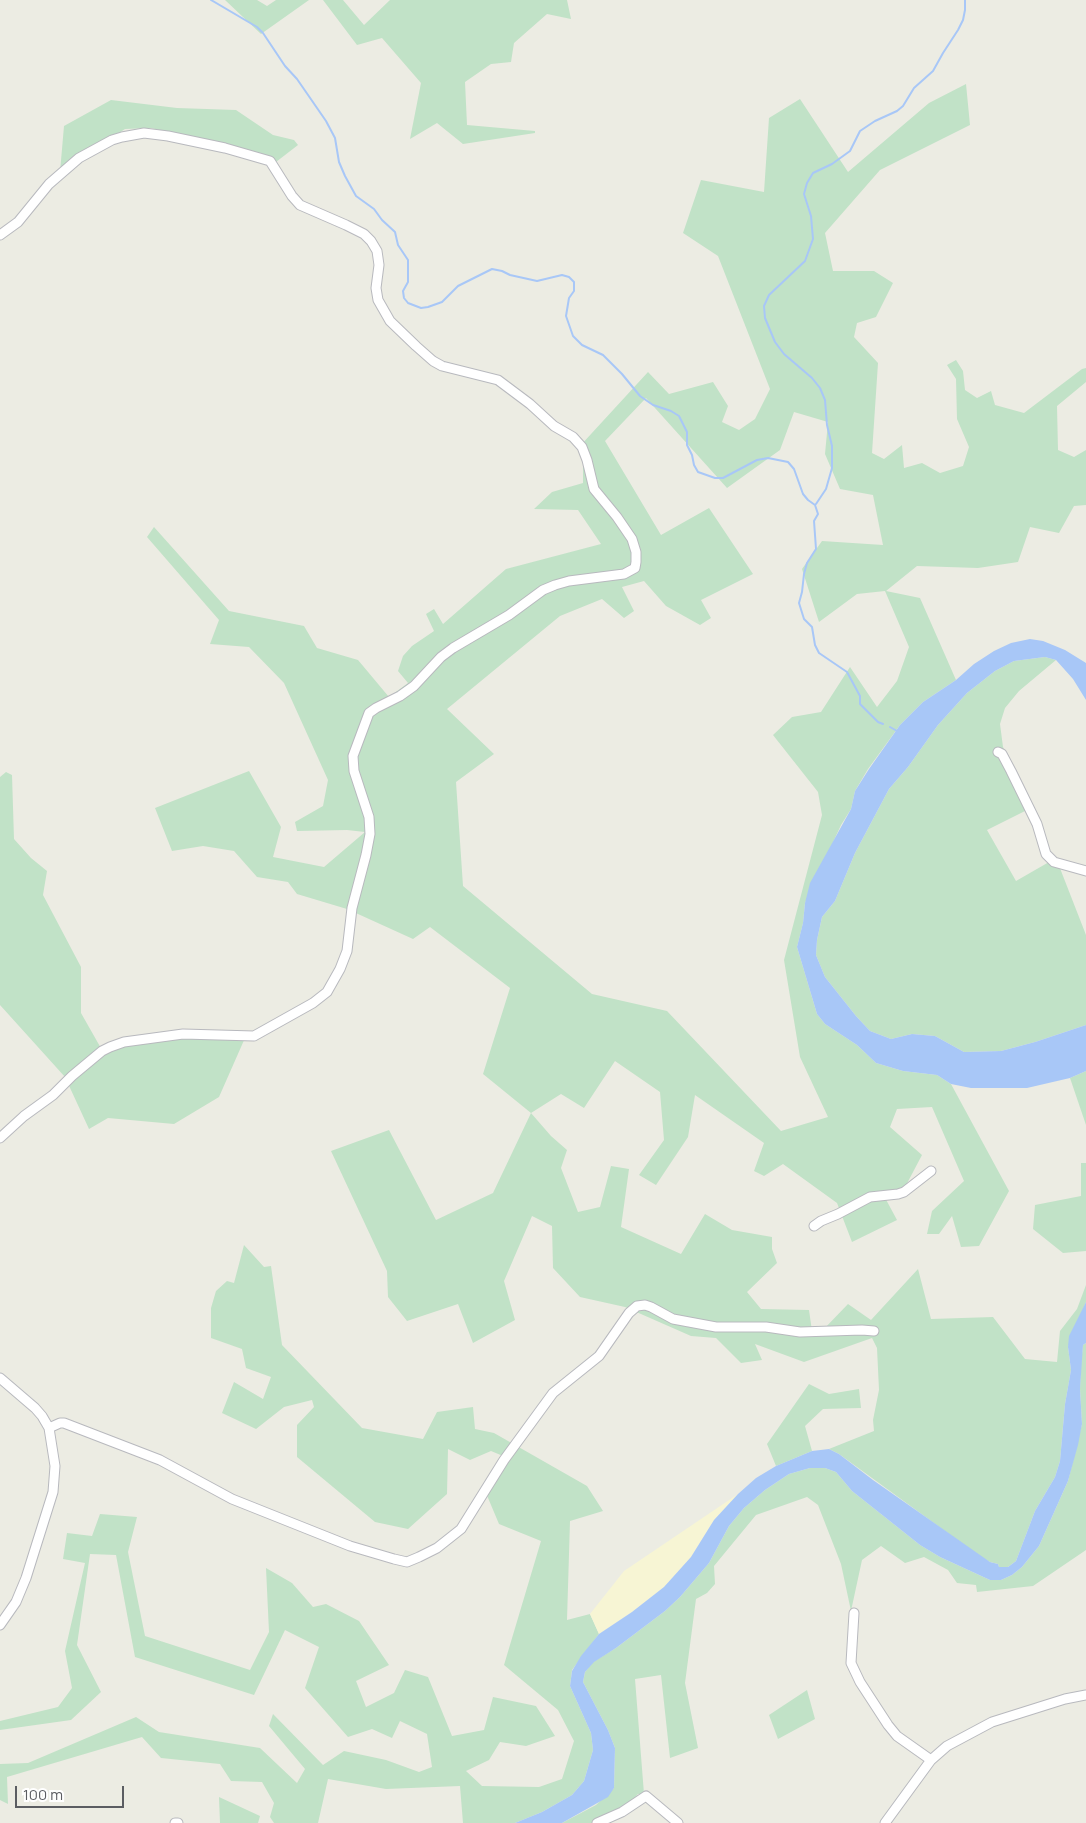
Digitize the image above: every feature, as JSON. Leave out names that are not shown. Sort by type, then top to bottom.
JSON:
[{"type":"street","points":[[0,235],[18,222],[50,184],[79,158],[112,140],[122,137],[144,134],[168,136],[225,148],[270,161],[296,201],[364,234],[371,241],[377,251],[376,288],[378,300],[390,321],[416,346],[433,361],[442,366],[498,380],[530,404],[554,426],[573,437],[582,447],[594,489],[632,539],[636,552],[636,562],[635,568],[624,574],[569,581],[554,584],[543,590],[509,615],[454,648],[442,657],[414,686],[400,696],[368,713],[353,756],[354,771],[369,817],[370,834],[352,908],[347,951],[340,970],[327,992],[301,1010],[254,1036],[183,1034],[124,1042],[110,1047],[102,1051],[72,1076],[53,1096],[24,1116],[0,1138]]},
{"type":"street","points":[[998,752],[1002,754],[1037,824],[1046,854],[1054,862],[1086,871]]},
{"type":"street","points":[[814,1226],[821,1220],[838,1214],[861,1200],[904,1192],[930,1171]]},
{"type":"street","points":[[49,1428],[64,1423],[160,1460],[232,1498],[350,1546],[406,1562],[437,1548],[461,1529],[504,1460],[554,1393],[598,1356],[629,1313],[638,1306],[645,1305],[680,1321],[716,1327],[766,1327],[800,1332],[874,1331]]},
{"type":"street","points":[[0,1378],[35,1408],[49,1428],[55,1466],[53,1492],[26,1578],[16,1602],[0,1625]]},
{"type":"street","points":[[854,1613],[851,1663],[860,1682],[897,1736],[931,1760]]},
{"type":"street","points":[[886,1823],[931,1760],[947,1746],[992,1722],[1050,1703],[1086,1695]]},
{"type":"street","points":[[597,1823],[622,1812],[646,1796],[678,1823]]},
{"type":"green space","points":[[225,0],[257,0],[267,6],[276,0],[309,0],[261,34]]},
{"type":"green space","points":[[323,0],[343,0],[364,25],[390,0],[567,0],[571,19],[547,14],[514,43],[511,62],[491,64],[465,82],[467,125],[535,131],[535,133],[463,144],[437,123],[410,139],[421,83],[382,38],[357,45]]},
{"type":"green space","points":[[966,84],[970,125],[880,170],[825,233],[833,271],[874,271],[893,283],[876,317],[857,323],[854,337],[878,363],[872,453],[884,459],[902,445],[904,468],[922,463],[940,473],[963,466],[969,447],[957,419],[956,379],[947,365],[956,360],[963,371],[965,390],[977,398],[991,391],[995,405],[1024,413],[1082,369],[1086,368],[1086,382],[1057,406],[1058,450],[1074,457],[1086,450],[1086,505],[1074,506],[1059,533],[1030,527],[1018,562],[978,568],[917,566],[886,591],[920,598],[956,680],[923,702],[900,725],[868,769],[855,791],[851,809],[841,825],[805,903],[803,923],[797,947],[817,1014],[825,1024],[857,1045],[876,1063],[903,1071],[937,1075],[951,1084],[1009,1191],[979,1246],[961,1247],[952,1216],[939,1234],[927,1234],[932,1211],[964,1181],[932,1107],[897,1109],[890,1127],[922,1155],[903,1191],[883,1194],[897,1220],[852,1242],[837,1203],[783,1164],[764,1176],[754,1171],[764,1143],[695,1095],[688,1137],[656,1185],[639,1175],[664,1140],[660,1092],[615,1061],[584,1108],[561,1094],[531,1113],[483,1074],[510,988],[430,927],[413,939],[347,909],[297,894],[288,882],[257,877],[234,851],[203,846],[172,851],[155,808],[249,771],[281,827],[273,857],[324,867],[365,832],[347,830],[297,831],[295,822],[323,806],[328,780],[284,683],[249,647],[210,644],[219,620],[147,537],[154,527],[229,611],[304,626],[317,648],[358,660],[389,697],[408,683],[398,671],[403,656],[412,646],[434,631],[426,614],[434,609],[443,624],[506,569],[601,544],[578,510],[534,509],[552,492],[583,483],[583,457],[580,446],[648,372],[669,394],[713,382],[728,406],[722,422],[739,430],[755,419],[770,389],[718,256],[683,233],[701,180],[764,192],[769,118],[800,99],[848,172],[929,103]],"holes":[[[646,398],[727,488],[780,450],[794,412],[828,422],[825,454],[840,489],[873,495],[883,545],[822,541],[802,569],[819,622],[857,594],[885,591],[909,647],[897,681],[877,707],[850,667],[821,712],[792,717],[773,735],[818,792],[822,815],[784,960],[800,1057],[828,1117],[781,1131],[667,1011],[592,994],[463,886],[456,782],[494,754],[447,709],[560,616],[602,599],[624,618],[634,611],[622,587],[644,581],[666,606],[700,625],[711,618],[701,600],[753,574],[709,508],[661,535],[605,441]]]},
{"type":"green space","points":[[111,100],[177,108],[236,110],[273,135],[294,140],[298,145],[276,162],[263,154],[151,128],[125,129],[60,172],[64,126]]},
{"type":"green space","points":[[1045,657],[1056,660],[1019,691],[1005,708],[1000,724],[1003,747],[1031,808],[987,830],[1016,881],[1056,858],[1086,935],[1086,1025],[1001,1051],[964,1052],[935,1036],[912,1034],[891,1039],[870,1031],[825,977],[816,955],[822,917],[835,901],[855,853],[889,789],[908,767],[938,725],[967,693],[995,671],[1014,661]]},
{"type":"green space","points":[[6,772],[12,775],[14,839],[31,858],[47,871],[43,895],[81,967],[81,1013],[102,1050],[186,1033],[245,1038],[219,1097],[174,1124],[108,1118],[89,1129],[65,1077],[0,1005],[0,777]]},
{"type":"green space","points":[[1086,1071],[1086,1125],[1070,1078]]},
{"type":"green space","points":[[531,1113],[551,1136],[567,1150],[561,1168],[578,1212],[600,1207],[611,1166],[629,1169],[621,1227],[681,1254],[705,1214],[732,1230],[772,1237],[772,1249],[777,1263],[747,1292],[761,1309],[809,1310],[812,1331],[822,1331],[848,1304],[871,1320],[918,1269],[931,1319],[993,1317],[1025,1359],[1057,1362],[1060,1331],[1077,1309],[1086,1285],[1086,1302],[1068,1347],[1071,1370],[1065,1404],[1060,1461],[1055,1477],[1035,1511],[1016,1561],[1008,1567],[999,1567],[998,1564],[982,1558],[839,1454],[829,1449],[874,1431],[873,1420],[879,1390],[877,1348],[872,1338],[804,1362],[755,1344],[762,1360],[741,1363],[716,1338],[691,1336],[625,1307],[580,1297],[553,1268],[552,1226],[532,1216],[504,1281],[515,1320],[473,1343],[458,1304],[407,1321],[388,1297],[387,1271],[331,1151],[389,1130],[436,1220],[493,1193]]},
{"type":"green space","points":[[1081,1163],[1086,1163],[1086,1251],[1063,1253],[1033,1229],[1035,1205],[1081,1196]]},
{"type":"green space","points":[[244,1245],[264,1267],[271,1266],[282,1345],[362,1428],[423,1439],[437,1412],[473,1407],[475,1429],[494,1433],[587,1486],[603,1511],[570,1521],[567,1620],[590,1614],[599,1634],[572,1670],[570,1686],[591,1733],[593,1750],[584,1781],[572,1795],[542,1812],[515,1823],[463,1823],[460,1786],[386,1789],[328,1779],[318,1823],[274,1823],[270,1817],[274,1803],[262,1782],[231,1781],[220,1764],[161,1758],[142,1737],[7,1777],[8,1804],[0,1800],[0,1764],[28,1763],[136,1717],[159,1732],[260,1748],[297,1783],[305,1769],[269,1726],[273,1714],[323,1765],[344,1751],[386,1760],[419,1772],[432,1767],[427,1734],[400,1721],[392,1738],[372,1729],[348,1737],[305,1688],[319,1647],[285,1630],[254,1695],[135,1657],[116,1555],[90,1554],[77,1645],[101,1692],[71,1720],[0,1730],[0,1721],[58,1707],[72,1688],[65,1651],[85,1563],[63,1559],[67,1533],[92,1536],[100,1514],[137,1517],[128,1552],[145,1636],[250,1670],[269,1632],[266,1568],[292,1583],[313,1607],[326,1604],[359,1621],[389,1665],[356,1681],[366,1707],[394,1693],[405,1670],[428,1677],[452,1736],[484,1730],[493,1697],[536,1706],[555,1736],[526,1746],[500,1742],[489,1760],[466,1771],[482,1786],[539,1787],[562,1779],[574,1741],[558,1710],[504,1665],[541,1541],[499,1524],[483,1486],[503,1456],[491,1451],[470,1460],[448,1449],[447,1494],[408,1529],[375,1522],[297,1457],[297,1425],[314,1407],[312,1400],[284,1407],[256,1429],[222,1413],[234,1382],[263,1399],[271,1377],[246,1368],[242,1349],[211,1338],[211,1308],[216,1291],[227,1281],[234,1283]]},
{"type":"green space","points":[[1086,1343],[1086,1550],[1033,1586],[977,1592],[976,1585],[957,1583],[948,1570],[924,1557],[905,1563],[881,1546],[862,1560],[851,1611],[841,1564],[818,1505],[807,1497],[756,1515],[714,1566],[715,1584],[707,1593],[696,1599],[685,1683],[698,1748],[670,1758],[661,1675],[635,1679],[644,1794],[638,1794],[624,1810],[593,1823],[562,1823],[596,1805],[614,1788],[615,1748],[608,1730],[583,1682],[585,1672],[593,1662],[616,1648],[665,1611],[680,1597],[709,1563],[729,1526],[744,1508],[765,1490],[789,1474],[810,1468],[825,1468],[836,1472],[852,1491],[920,1545],[940,1557],[990,1580],[1001,1580],[1012,1575],[1022,1567],[1039,1546],[1068,1481],[1082,1424],[1081,1364],[1083,1345]]},
{"type":"green space","points":[[809,1384],[829,1394],[859,1389],[861,1408],[823,1409],[805,1426],[812,1451],[776,1466],[767,1444]]},
{"type":"green space","points":[[807,1690],[815,1719],[778,1739],[769,1715]]},
{"type":"green space","points":[[219,1797],[260,1816],[258,1823],[220,1823]]},
{"type":"sand","points":[[738,1494],[714,1520],[691,1557],[664,1587],[632,1612],[599,1634],[590,1614],[624,1571]]},
{"type":"water","points":[[1030,639],[1043,641],[1065,650],[1086,663],[1086,700],[1073,679],[1056,660],[1045,657],[1014,661],[995,671],[967,693],[938,725],[908,767],[889,789],[855,853],[835,901],[822,917],[817,940],[816,955],[825,977],[870,1031],[891,1039],[912,1034],[935,1036],[964,1052],[1001,1051],[1086,1025],[1086,1071],[1070,1078],[1027,1088],[971,1088],[951,1084],[937,1075],[903,1071],[876,1063],[857,1045],[825,1024],[817,1014],[797,947],[810,883],[851,809],[855,791],[900,725],[923,702],[956,680],[974,664],[1011,643]]},
{"type":"water","points":[[1086,1302],[1086,1343],[1083,1345],[1080,1389],[1082,1424],[1078,1445],[1068,1481],[1039,1546],[1022,1567],[1012,1575],[1001,1580],[990,1580],[940,1557],[920,1545],[852,1491],[836,1472],[825,1468],[810,1468],[789,1474],[765,1490],[744,1508],[729,1526],[709,1563],[680,1597],[665,1611],[594,1662],[585,1672],[583,1682],[608,1730],[615,1748],[614,1788],[608,1797],[562,1823],[515,1823],[542,1812],[572,1795],[584,1781],[593,1750],[591,1733],[570,1686],[572,1671],[581,1656],[599,1634],[632,1612],[664,1587],[691,1557],[714,1520],[738,1494],[756,1478],[776,1466],[812,1451],[829,1449],[839,1454],[990,1562],[998,1564],[999,1567],[1008,1567],[1016,1561],[1035,1511],[1055,1477],[1060,1461],[1065,1404],[1071,1370],[1068,1347],[1069,1336]]},
{"type":"waterway","points":[[211,0],[257,27],[263,33],[326,121],[335,138],[339,162],[356,196],[374,209],[382,220],[395,232],[398,245],[408,260],[408,282],[403,291],[404,298],[408,303],[421,308],[442,302],[458,286],[492,269],[537,281],[562,275],[569,277],[574,282],[574,291],[569,298],[566,316],[573,336],[582,345],[603,355],[640,396],[653,405],[679,416],[687,432],[687,445],[698,472],[715,478],[723,478],[757,460],[768,458],[788,462],[794,469],[803,494],[815,505],[818,514],[814,521],[816,549],[807,563],[799,603],[804,619],[812,627],[815,645],[819,653],[847,672],[860,696],[860,704],[878,722],[883,724]]},
{"type":"waterway","points":[[816,504],[826,489],[832,468],[832,446],[827,425],[825,400],[820,388],[812,378],[784,354],[775,342],[765,318],[764,306],[769,295],[805,261],[813,239],[811,216],[804,194],[807,183],[813,173],[832,164],[850,151],[860,131],[903,106],[914,88],[933,71],[958,30],[963,20],[965,0]]},
{"type":"waterway","points":[[890,727],[897,731]]}]
